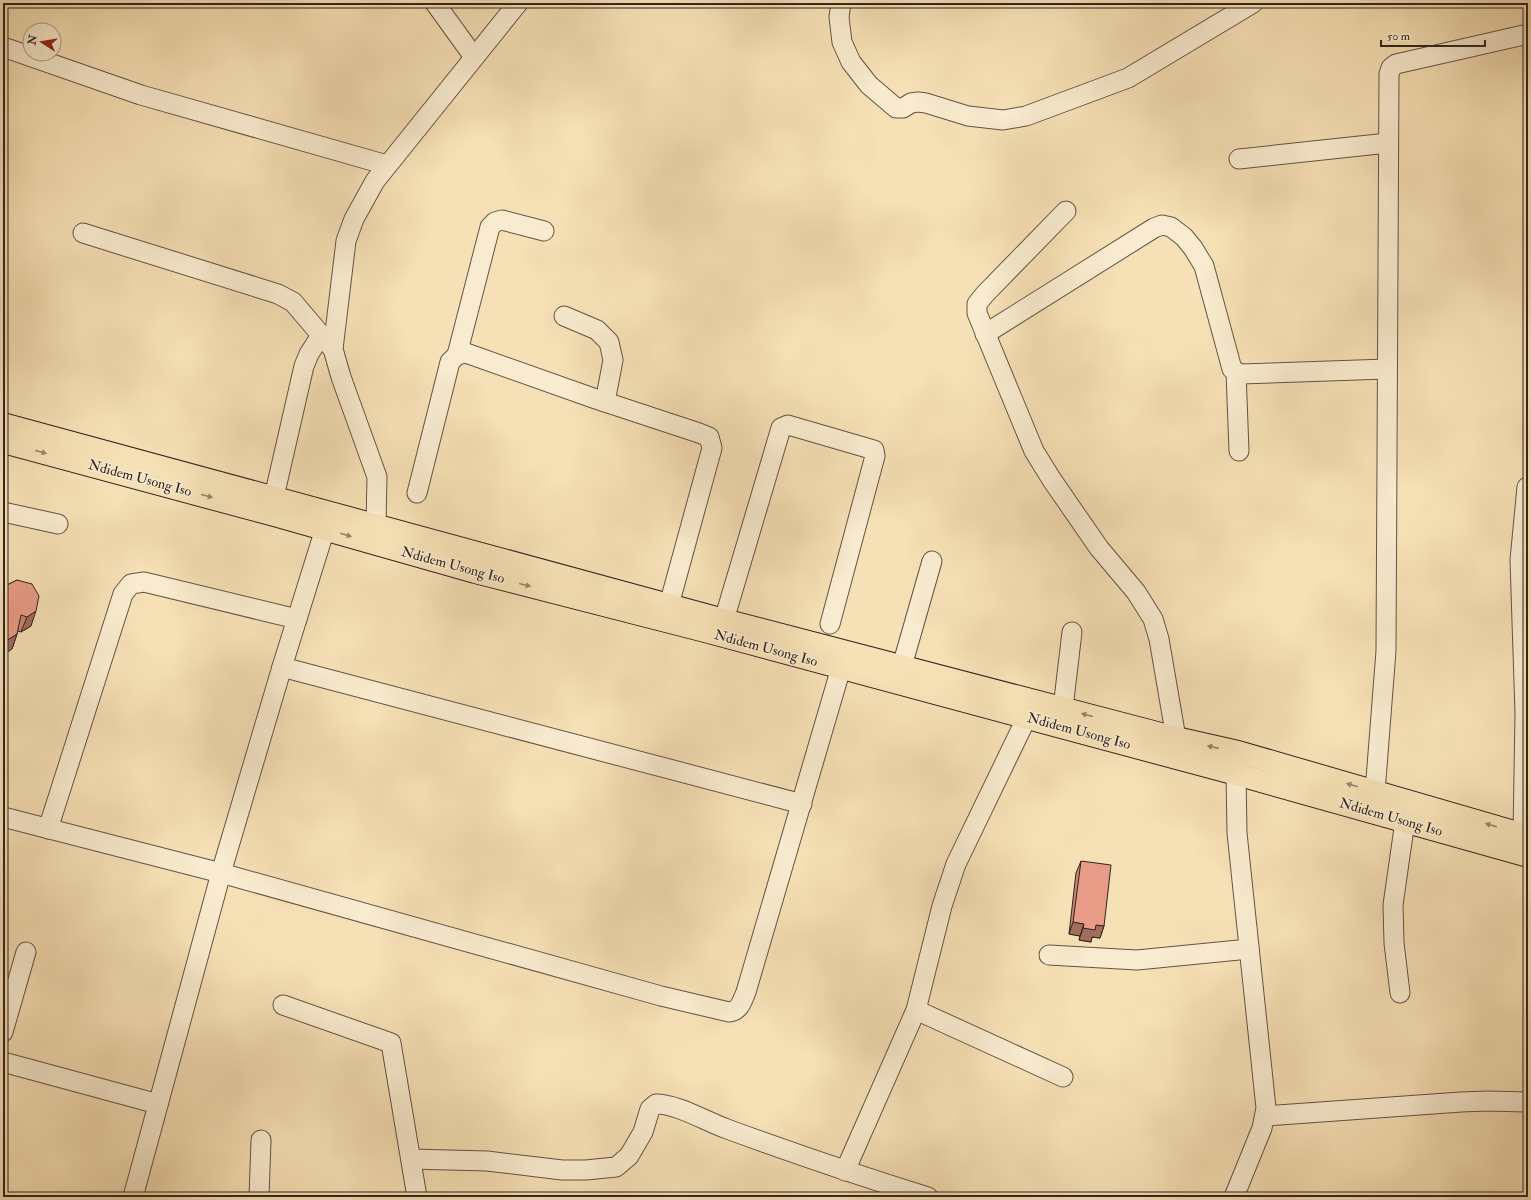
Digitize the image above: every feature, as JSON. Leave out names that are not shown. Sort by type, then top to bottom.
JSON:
[{"type":"highway","name":"Ndidem Usong Iso","points":[[3,424],[724,620],[1176,738],[1238,752],[1526,835]]},
{"type":"highway","name":"Ndidem Usong Iso","points":[[3,442],[325,529],[475,572],[705,631],[1027,717],[1528,856]]},
{"type":"street","points":[[435,3],[474,57]]},
{"type":"street","points":[[274,497],[304,366],[309,354],[327,342],[346,241],[354,219],[371,187],[387,165],[518,3]]},
{"type":"street","points":[[841,3],[839,17],[842,42],[851,62],[869,85],[896,108],[903,108],[912,103],[926,102],[968,116],[1003,120],[1026,116],[1128,78],[1254,3]]},
{"type":"street","points":[[1375,792],[1386,651],[1389,74],[1391,68],[1396,64],[1528,34]]},
{"type":"street","points":[[3,47],[140,95],[387,165]]},
{"type":"street","points":[[1239,159],[1388,143]]},
{"type":"street","points":[[1066,211],[977,304],[977,313],[1034,451],[1099,548],[1136,592],[1153,619],[1159,639],[1176,738]]},
{"type":"street","points":[[457,356],[490,227],[495,222],[502,220],[544,231]]},
{"type":"street","points":[[985,334],[1154,228],[1162,225],[1171,227],[1184,237],[1204,266],[1232,369],[1236,372],[1240,374],[1387,369]]},
{"type":"street","points":[[83,233],[278,294],[293,302],[327,342],[341,377],[377,477],[376,525]]},
{"type":"street","points":[[564,316],[597,330],[609,342],[613,360],[605,402]]},
{"type":"street","points":[[418,492],[450,362],[457,356],[466,353],[709,437],[712,448],[669,605]]},
{"type":"street","points":[[1236,372],[1239,451]]},
{"type":"street","points":[[724,620],[782,428],[788,425],[874,450],[876,456],[830,624]]},
{"type":"street","points":[[1526,835],[1525,714],[1520,560],[1527,487]]},
{"type":"street","points":[[3,512],[58,524]]},
{"type":"street","points":[[133,1197],[221,873],[282,667],[325,529]]},
{"type":"street","points":[[902,666],[932,561]]},
{"type":"street","points":[[48,829],[123,594],[131,584],[144,582],[297,619]]},
{"type":"street","points":[[1063,708],[1072,632]]},
{"type":"street","points":[[282,667],[802,804]]},
{"type":"street","points":[[3,817],[221,873],[661,996],[734,1012],[740,1007],[746,992],[841,668]]},
{"type":"street","points":[[845,1171],[916,1010],[942,906],[956,864],[1027,717]]},
{"type":"street","points":[[1234,1197],[1262,1128],[1266,1108],[1237,833],[1236,774],[1238,752]]},
{"type":"street","points":[[1400,994],[1394,943],[1393,905],[1405,821]]},
{"type":"street","points":[[1049,955],[1137,960],[1250,949]]},
{"type":"street","points":[[3,1032],[26,952]]},
{"type":"street","points":[[283,1004],[391,1043],[417,1197]]},
{"type":"street","points":[[916,1010],[1063,1077]]},
{"type":"street","points":[[3,1062],[158,1104]]},
{"type":"street","points":[[1265,1116],[1461,1102],[1528,1102]]},
{"type":"street","points":[[411,1159],[487,1161],[562,1170],[586,1170],[616,1167],[629,1156],[643,1132],[650,1109],[656,1104],[666,1104],[717,1126],[845,1171],[928,1197]]},
{"type":"street","points":[[259,1197],[261,1140]]},
{"type":"building","points":[[17,580],[32,584],[39,596],[36,611],[27,617],[21,615],[17,634],[3,643],[3,590],[5,591],[7,585]]},
{"type":"building","points":[[1081,861],[1111,865],[1104,926],[1096,925],[1095,930],[1083,928],[1084,924],[1073,922]]}]
